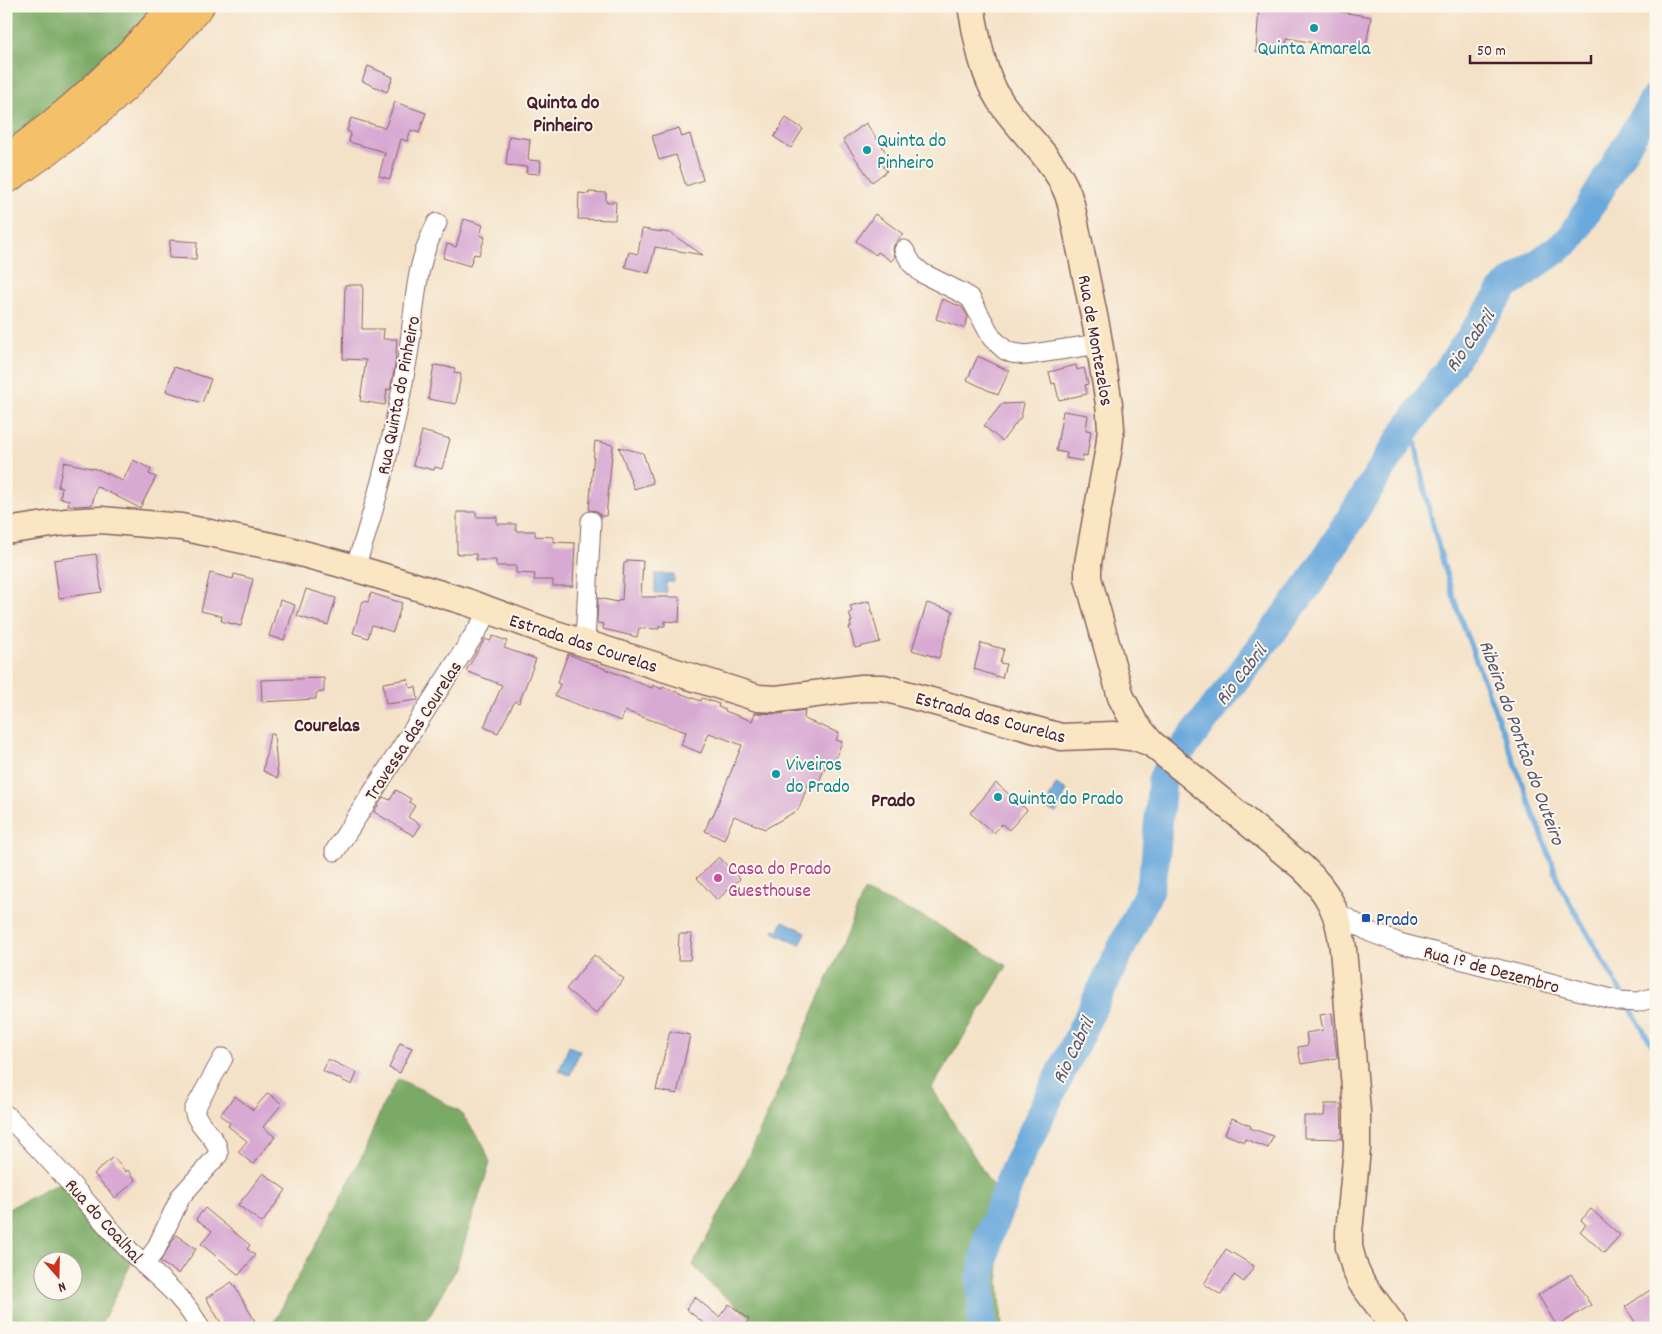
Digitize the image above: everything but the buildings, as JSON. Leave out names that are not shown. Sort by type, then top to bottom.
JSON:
[{"type":"highway","points":[[6,158],[46,129],[101,82],[173,6]]},
{"type":"highway","points":[[6,180],[67,138],[107,104],[138,75],[200,6]]},
{"type":"main road","name":"Rua de Montezelos","points":[[971,6],[981,56],[995,92],[1004,106],[1053,166],[1068,191],[1099,344],[1111,434],[1088,563],[1088,578],[1124,715]]},
{"type":"main road","name":"Estrada das Courelas","points":[[6,531],[85,520],[170,525],[285,549],[355,568],[490,610],[530,626],[762,699],[777,699],[861,688],[884,688],[1055,736],[1073,738],[1104,735],[1124,715],[1138,738],[1155,746],[1310,874],[1322,887],[1335,911]]},
{"type":"main road","points":[[1335,911],[1343,949],[1357,1111],[1357,1149],[1348,1232],[1349,1247],[1355,1269],[1362,1282],[1394,1328]]},
{"type":"street","name":"Rua Quinta do Pinheiro","points":[[355,568],[373,512],[402,384],[420,264],[429,239],[438,223]]},
{"type":"street","points":[[904,250],[912,264],[922,273],[968,296],[992,338],[1005,350],[1026,355],[1099,344]]},
{"type":"street","points":[[585,643],[591,521]]},
{"type":"street","name":"Travessa das Courelas","points":[[335,851],[490,610]]},
{"type":"street","name":"Rua 1º de Dezembro","points":[[1335,911],[1370,932],[1399,943],[1614,1000],[1629,1002],[1647,1000]]},
{"type":"street","points":[[144,1265],[156,1249],[182,1196],[218,1155],[216,1145],[198,1121],[194,1110],[224,1058]]},
{"type":"street","name":"Rua do Coalhal","points":[[6,1115],[59,1170],[144,1265],[178,1296],[200,1328]]},
{"type":"green space","points":[[6,6],[161,6],[92,78],[6,145]]},
{"type":"green space","points":[[864,891],[928,919],[1007,966],[932,1088],[993,1187],[1002,1328],[757,1328],[750,1317],[712,1286],[693,1265],[738,1178],[784,1078]]},
{"type":"green space","points":[[398,1079],[431,1094],[461,1113],[483,1144],[490,1163],[455,1271],[422,1328],[271,1328],[363,1155],[383,1105]]},
{"type":"green space","points":[[61,1182],[132,1262],[101,1324],[108,1328],[6,1328],[6,1210]]},
{"type":"water","points":[[655,574],[674,574],[674,582],[666,582],[666,593],[655,593]]},
{"type":"water","points":[[1056,784],[1067,790],[1056,813],[1045,808]]},
{"type":"water","points":[[783,921],[806,932],[800,945],[773,932],[774,929],[779,931]]},
{"type":"water","points":[[569,1046],[580,1051],[570,1075],[559,1071]]},
{"type":"waterway","name":"Rio Cabril","points":[[982,1328],[981,1277],[989,1235],[1015,1168],[1148,893],[1155,862],[1162,780],[1167,769],[1310,583],[1402,436],[1505,287],[1570,240],[1656,96]]},
{"type":"waterway","name":"Ribeira do Pontão do Outeiro","points":[[1412,422],[1421,475],[1433,526],[1464,628],[1561,887],[1624,997]]},
{"type":"waterway","name":"Ribeira do Pontão do Outeiro","points":[[1630,1007],[1656,1052]]},
{"type":"place","name":"Quinta Amarela","points":[[1314,28]]},
{"type":"place","name":"Quinta do Pinheiro","points":[[867,150]]},
{"type":"place","name":"Viveiros do Prado","points":[[776,774]]},
{"type":"place","name":"Quinta do Prado","points":[[998,797]]},
{"type":"place","name":"Casa do Prado Guesthouse","points":[[718,878]]},
{"type":"place","name":"Prado","points":[[1366,918]]},
{"type":"district","name":"Quinta do Pinheiro","points":[[563,112]]},
{"type":"district","name":"Courelas","points":[[327,724]]},
{"type":"district","name":"Prado","points":[[893,799]]}]
